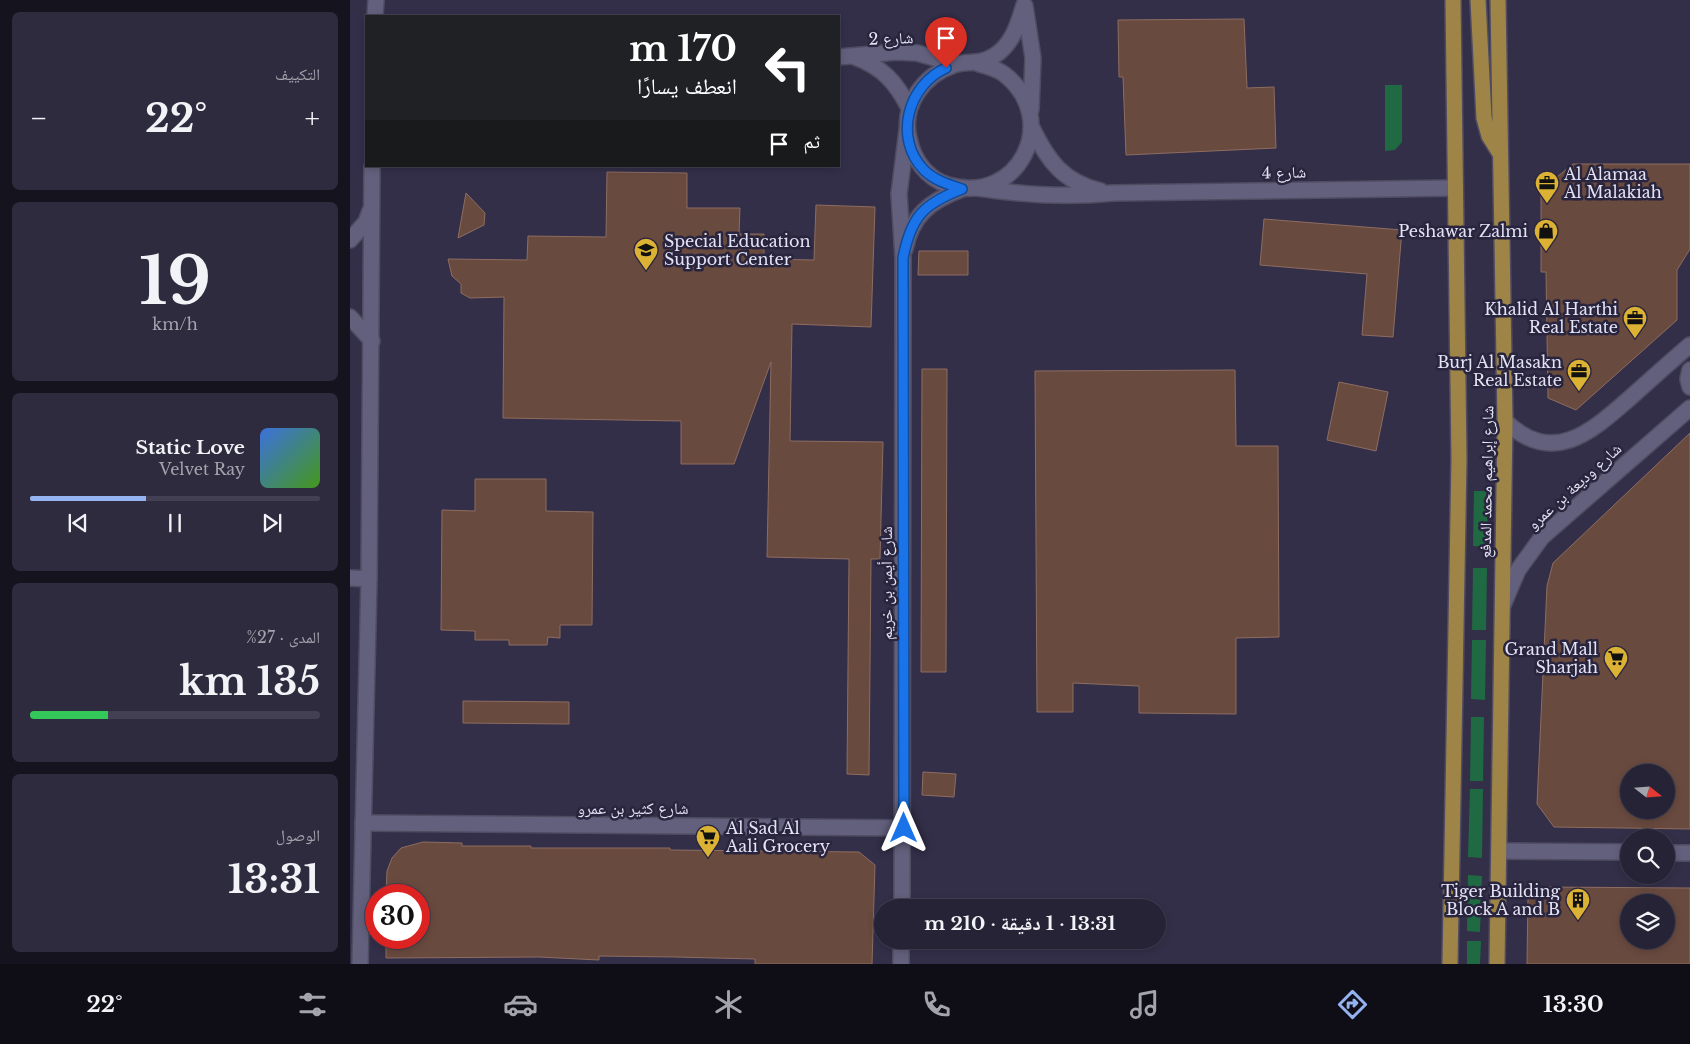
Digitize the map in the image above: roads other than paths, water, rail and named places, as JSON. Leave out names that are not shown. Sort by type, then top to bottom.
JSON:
[{"type":"main road","name":"شارع إبراهيم محمد المدفع","points":[[1450,964],[1458,459],[1453,0]]},
{"type":"main road","points":[[1478,0],[1484,118],[1489,136],[1500,153]]},
{"type":"main road","name":"شارع إبراهيم محمد المدفع","points":[[1497,964],[1505,421],[1498,0]]},
{"type":"street","points":[[376,0],[376,15]]},
{"type":"street","points":[[980,64],[996,55],[1009,42],[1018,26],[1024,3]]},
{"type":"street","points":[[1024,3],[1033,58],[1030,111],[1032,128],[1027,149],[1016,168],[999,181],[978,188],[962,189],[940,182],[923,169],[912,151],[907,130],[909,108],[920,88],[936,73],[956,64],[980,64],[1002,72],[1020,89],[1030,111]]},
{"type":"street","name":"شارع 2","points":[[840,57],[855,58],[896,52],[916,53],[956,64]]},
{"type":"street","name":"شارع 2","points":[[855,58],[882,70],[893,81],[909,108]]},
{"type":"street","name":"شارع 4","points":[[1032,128],[1044,153],[1062,173],[1086,187],[1113,193]]},
{"type":"street","name":"شارع أيمن بن خريم","points":[[902,899],[904,828],[903,258],[898,194],[907,130]]},
{"type":"street","points":[[360,964],[369,579],[372,167]]},
{"type":"street","name":"شارع 4","points":[[978,188],[1047,197],[1080,197],[1113,193],[1455,188]]},
{"type":"street","name":"شارع أيمن بن خريم","points":[[903,258],[908,234],[921,213],[939,198],[962,189]]},
{"type":"street","points":[[350,240],[366,222],[371,207]]},
{"type":"street","points":[[350,317],[372,341]]},
{"type":"street","name":"شارع وديعة بن عمرو","points":[[1505,421],[1524,436],[1542,441],[1560,442],[1584,436],[1690,345]]},
{"type":"street","points":[[1690,370],[1688,380],[1690,387]]},
{"type":"street","name":"شارع وديعة بن عمرو","points":[[1502,607],[1518,570],[1542,537],[1690,408]]},
{"type":"street","points":[[350,578],[369,579]]},
{"type":"street","name":"شارع كثير بن عمرو","points":[[363,823],[904,828]]},
{"type":"street","points":[[1499,851],[1620,852]]},
{"type":"street","points":[[1675,853],[1690,853]]},
{"type":"street","points":[[901,949],[901,964]]},
{"type":"place","name":"Al Alamaa Al Malakiah","points":[[1547,204]]},
{"type":"place","name":"Peshawar Zalmi","points":[[1546,252]]},
{"type":"place","name":"Special Education Support Center","points":[[646,271]]},
{"type":"place","name":"Khalid Al Harthi Real Estate","points":[[1635,339]]},
{"type":"place","name":"Burj Al Masakn Real Estate","points":[[1579,392]]},
{"type":"place","name":"Grand Mall Sharjah","points":[[1616,679]]},
{"type":"place","name":"Al Sad Al Aali Grocery","points":[[708,858]]},
{"type":"place","name":"Tiger Building Block A and B","points":[[1578,921]]}]
